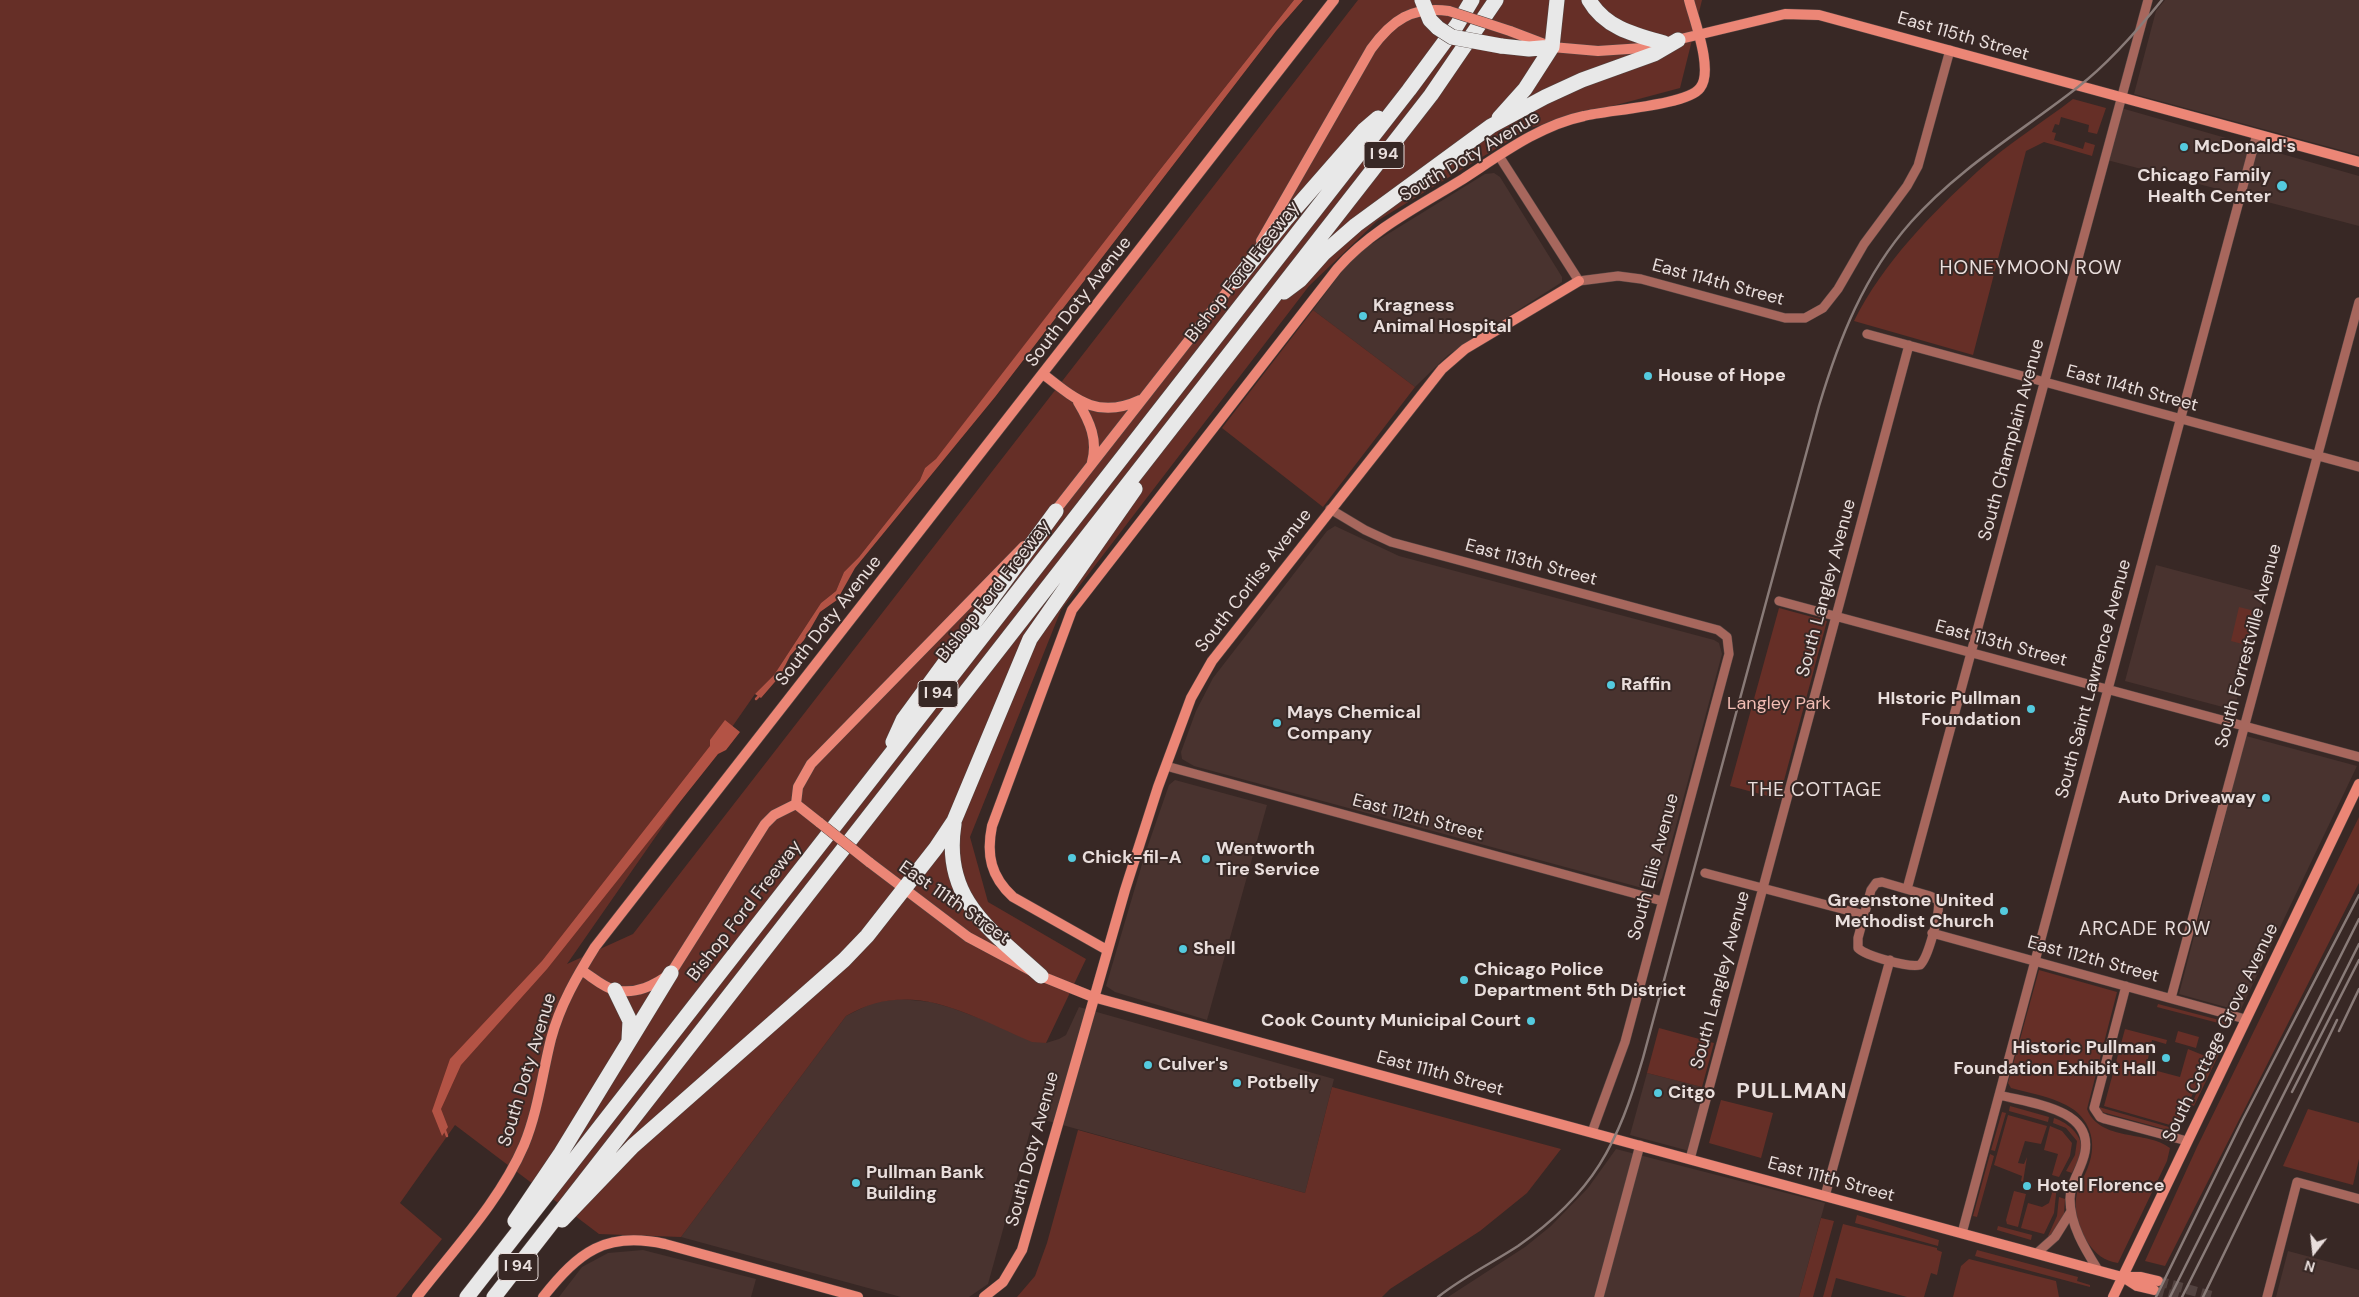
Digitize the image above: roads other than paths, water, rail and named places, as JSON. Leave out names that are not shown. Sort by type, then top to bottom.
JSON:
[{"type":"highway","name":"Bishop Ford Freeway","points":[[467,1297],[1409,90],[1452,32],[1472,0]]},
{"type":"highway","name":"I 94","points":[[494,1297],[1431,95],[1476,32],[1496,0]]},
{"type":"highway","points":[[1491,126],[1525,89],[1552,48],[1558,0]]},
{"type":"highway","points":[[1589,0],[1603,18],[1612,25],[1639,36],[1671,41]]},
{"type":"highway","points":[[1424,5],[1438,28],[1452,37],[1501,46],[1529,49],[1552,48]]},
{"type":"highway","points":[[1267,305],[1300,280],[1324,253],[1356,225],[1491,126],[1582,80],[1654,54],[1671,41]]},
{"type":"highway","points":[[1236,280],[1286,219],[1364,130],[1409,90]]},
{"type":"highway","points":[[542,1236],[568,1216],[633,1146],[844,960],[867,936],[936,848],[954,821],[1030,639],[1132,495],[1155,450]]},
{"type":"highway","points":[[880,768],[903,720],[1056,511]]},
{"type":"highway","points":[[954,821],[953,861],[956,880],[962,894],[986,926],[1041,976]]},
{"type":"highway","points":[[482,1277],[521,1211],[561,1153],[672,973]]},
{"type":"highway","points":[[614,990],[630,1021],[627,1045]]},
{"type":"street","name":"South Doty Avenue","points":[[417,1297],[494,1197],[515,1164],[532,1123],[560,1012],[581,970],[615,920],[1334,0]]},
{"type":"street","name":"South Doty Avenue","points":[[1107,950],[1013,897],[995,875],[988,851],[992,826],[1072,610],[1088,586],[1351,252],[1386,226],[1499,156],[1567,120],[1692,96],[1705,81],[1705,63],[1689,0]]},
{"type":"street","name":"South Champlain Avenue","points":[[1907,889],[2148,0]]},
{"type":"street","points":[[581,970],[614,990],[642,989],[661,981],[672,973],[765,824],[774,815],[796,804],[798,787],[811,764],[1056,511],[1236,280],[1280,211],[1371,49],[1384,31],[1395,22],[1424,5]]},
{"type":"street","name":"East 115th Street","points":[[1424,5],[1510,31],[1552,48],[1598,51],[1643,48],[1785,14],[1836,18],[2359,162]]},
{"type":"street","name":"East 114th Street","points":[[1579,281],[1626,277],[1785,318],[1805,318],[1814,314],[1832,298],[1864,244],[1913,176],[1950,50]]},
{"type":"street","name":"South Saint Lawrence Avenue","points":[[1962,1233],[2257,134]]},
{"type":"street","points":[[1499,156],[1579,281]]},
{"type":"street","name":"South Corliss Avenue","points":[[1093,997],[1166,766],[1187,708],[1212,661],[1425,388],[1447,364],[1465,349],[1579,281]]},
{"type":"street","name":"South Forrestville Avenue","points":[[2171,998],[2358,306]]},
{"type":"street","name":"East 114th Street","points":[[1867,334],[2359,467]]},
{"type":"street","name":"South Langley Avenue","points":[[1690,1159],[1909,345]]},
{"type":"street","points":[[1043,374],[1078,402],[1092,407],[1111,408],[1142,400]]},
{"type":"street","points":[[1078,402],[1093,434],[1094,453],[1091,466]]},
{"type":"street","name":"East 113th Street","points":[[1330,509],[1365,530],[1391,542],[1718,630],[1726,637]]},
{"type":"street","name":"East 113th Street","points":[[1779,601],[2359,757]]},
{"type":"street","name":"South Ellis Avenue","points":[[1592,1132],[1625,1042],[1729,654],[1726,637]]},
{"type":"street","name":"East 112th Street","points":[[1166,766],[1662,902]]},
{"type":"street","name":"South Cottage Grove Avenue","points":[[2113,1297],[2359,784]]},
{"type":"street","name":"East 111th Street","points":[[796,804],[869,862],[904,887],[931,911],[968,937],[1041,976],[1093,997],[2122,1277],[2141,1277],[2156,1286]]},
{"type":"street","points":[[1705,873],[1864,914]]},
{"type":"street","points":[[1876,883],[1885,883],[1907,889],[1938,900],[1938,911],[1932,933],[1925,958],[1920,966],[1910,966],[1863,952],[1858,948],[1858,938],[1864,914],[1871,890],[1876,883]]},
{"type":"street","name":"East 112th Street","points":[[1932,933],[2245,1019]]},
{"type":"street","points":[[1825,1196],[1890,960]]},
{"type":"street","points":[[2126,986],[2094,1102],[2096,1113],[2105,1119],[2188,1141]]},
{"type":"street","name":"South Doty Avenue","points":[[984,1297],[1003,1282],[1022,1250],[1093,997]]},
{"type":"street","points":[[1999,1095],[2060,1111],[2080,1127],[2084,1136],[2085,1154],[2072,1185],[2070,1213],[2085,1249],[2098,1270]]},
{"type":"street","points":[[1599,1297],[1640,1145]]},
{"type":"street","points":[[2267,1297],[2297,1182],[2359,1198]]},
{"type":"street","points":[[2037,1253],[2055,1238],[2070,1213]]},
{"type":"street","points":[[544,1297],[564,1271],[582,1255],[613,1242],[638,1240],[664,1244],[858,1297]]},
{"type":"waterway","points":[[756,699],[761,694]]},
{"type":"waterway","points":[[444,1128],[447,1136]]},
{"type":"tunnel","points":[[2158,1281],[2215,1297]]},
{"type":"tunnel","points":[[2154,1290],[2179,1297]]},
{"type":"railway","points":[[1438,1297],[1518,1246],[1566,1206],[1600,1164],[1624,1116],[1643,1058],[1819,406],[1835,356],[1867,286],[1894,242],[1930,202],[1970,167],[2101,68],[2162,0]]},
{"type":"railway","points":[[2156,1297],[2243,1119],[2359,895]]},
{"type":"railway","points":[[2170,1297],[2359,919]]},
{"type":"railway","points":[[2182,1297],[2359,944]]},
{"type":"railway","points":[[2292,1092],[2359,960]]},
{"type":"railway","points":[[2339,1031],[2359,989]]},
{"type":"railway","points":[[2203,1297],[2337,1020]]},
{"type":"place","name":"McDonald's","points":[[2184,147]]},
{"type":"place","name":"Chicago Family Health Center","points":[[2282,186]]},
{"type":"place","name":"Kragness Animal Hospital","points":[[1363,316]]},
{"type":"place","name":"House of Hope","points":[[1648,376]]},
{"type":"place","name":"Raffin","points":[[1611,685]]},
{"type":"place","name":"HIstoric Pullman Foundation","points":[[2031,709]]},
{"type":"place","name":"Mays Chemical Company","points":[[1277,723]]},
{"type":"place","name":"Auto Driveaway","points":[[2266,798]]},
{"type":"place","name":"Chick-fil-A","points":[[1072,858]]},
{"type":"place","name":"Wentworth Tire Service","points":[[1206,859]]},
{"type":"place","name":"Greenstone United Methodist Church","points":[[2004,911]]},
{"type":"place","name":"Shell","points":[[1183,949]]},
{"type":"place","name":"Chicago Police Department 5th District","points":[[1464,980]]},
{"type":"place","name":"Cook County Municipal Court","points":[[1531,1021]]},
{"type":"place","name":"Historic Pullman Foundation Exhibit Hall","points":[[2166,1058]]},
{"type":"place","name":"Culver's","points":[[1148,1065]]},
{"type":"place","name":"Potbelly","points":[[1237,1083]]},
{"type":"place","name":"Citgo","points":[[1658,1093]]},
{"type":"place","name":"Pullman Bank Building","points":[[856,1183]]},
{"type":"place","name":"Hotel Florence","points":[[2027,1186]]},
{"type":"district","name":"HONEYMOON ROW","points":[[2031,269]]},
{"type":"district","name":"THE COTTAGE","points":[[1815,791]]},
{"type":"district","name":"ARCADE ROW","points":[[2145,930]]},
{"type":"district","name":"PULLMAN","points":[[1792,1092]]},
{"type":"park label","name":"Langley Park","points":[[1779,704]]}]
